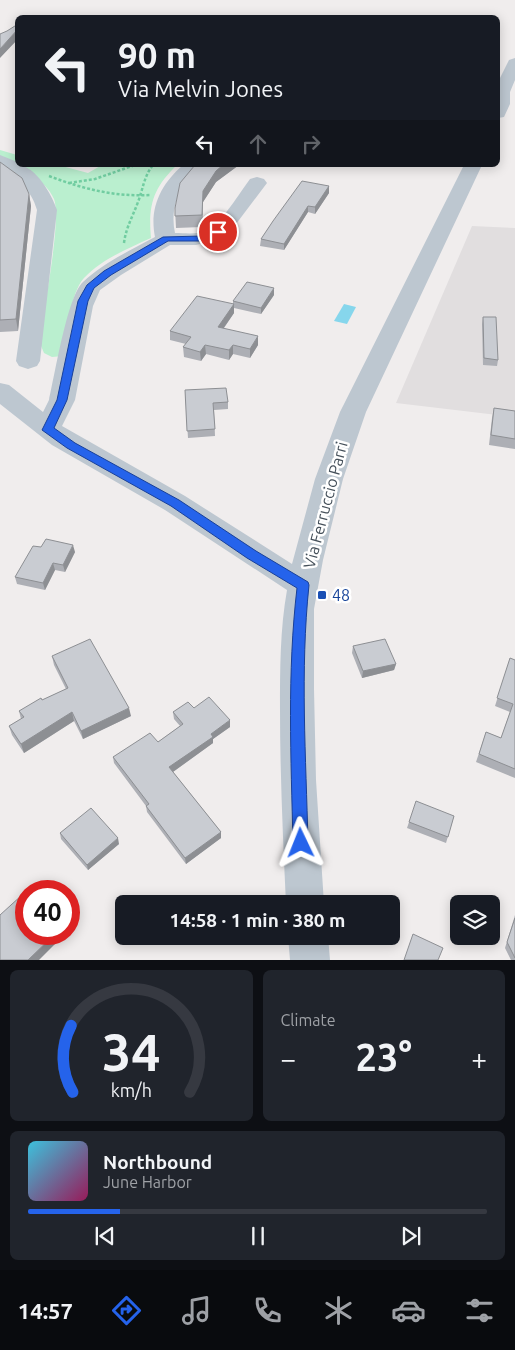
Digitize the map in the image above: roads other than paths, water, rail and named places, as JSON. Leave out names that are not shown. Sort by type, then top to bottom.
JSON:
[{"type":"street","points":[[502,102],[515,64]]},
{"type":"street","points":[[6,164],[26,176],[38,190],[44,201],[47,214],[28,361]]},
{"type":"street","points":[[166,239],[162,216],[169,192],[192,167]]},
{"type":"street","name":"Via Ferruccio Parri","points":[[305,895],[297,719],[298,636],[303,585],[329,479],[348,424],[471,167]]},
{"type":"street","points":[[48,430],[62,400],[84,297],[93,284],[126,261],[166,239],[198,239],[214,234],[226,224],[257,183]]},
{"type":"street","points":[[0,391],[48,430],[71,445],[170,500],[260,560],[303,585]]},
{"type":"street","points":[[309,945],[310,960]]},
{"type":"water","points":[[344,304],[356,307],[347,324],[334,321]]},
{"type":"place","name":"48","points":[[322,595]]}]
